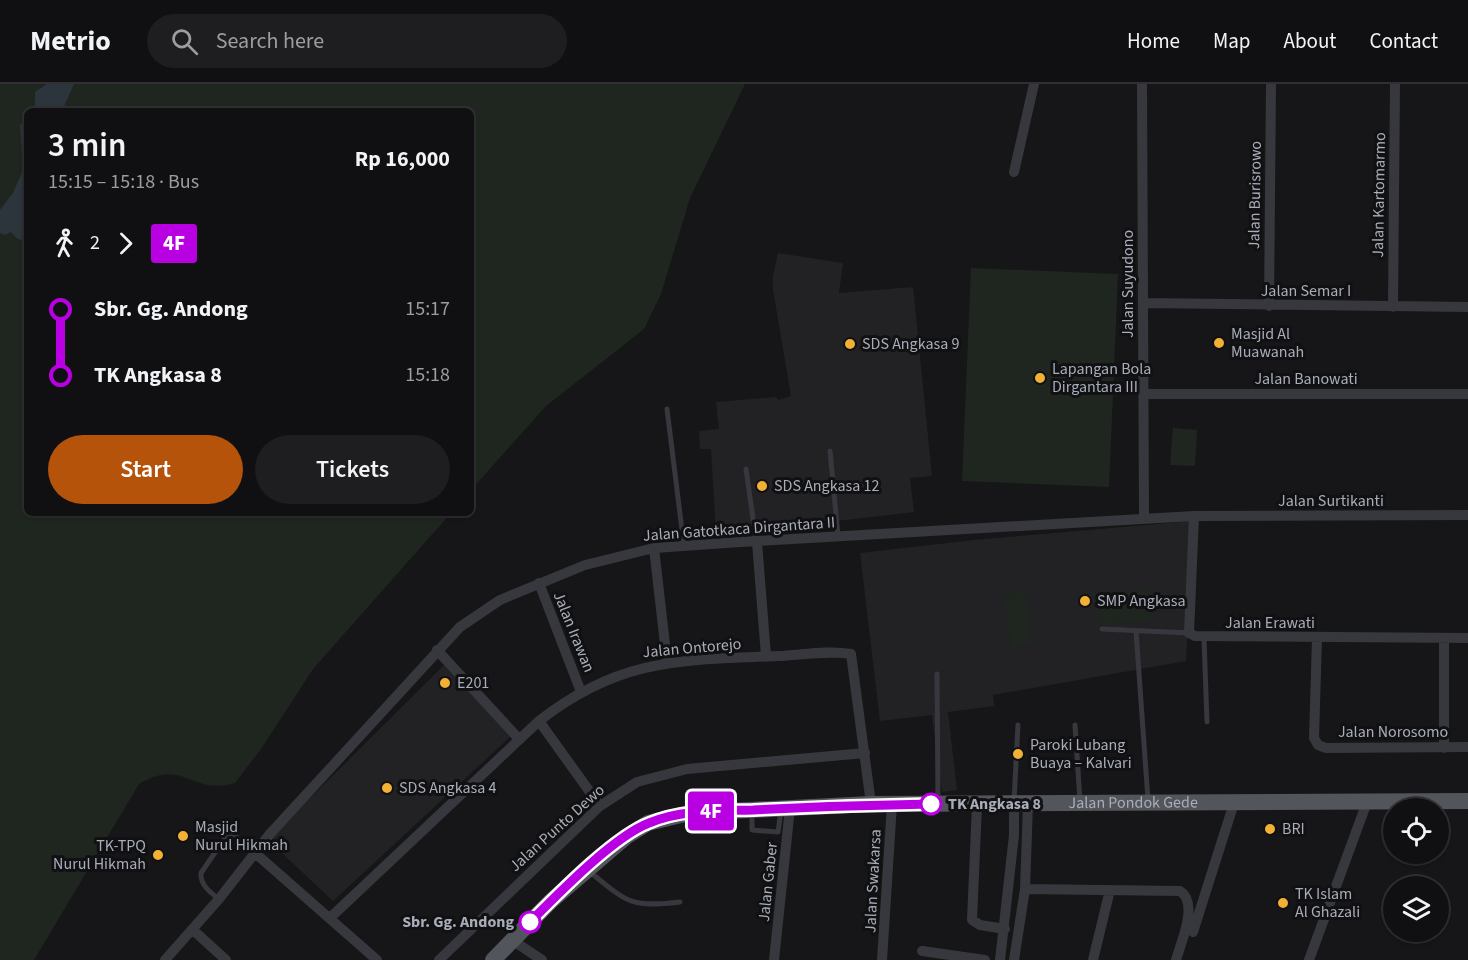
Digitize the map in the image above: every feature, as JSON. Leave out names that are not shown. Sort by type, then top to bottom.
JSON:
[{"type":"main road","name":"Jalan Pondok Gede","points":[[493,960],[586,869],[648,823],[689,813],[871,804],[1468,801]]},
{"type":"street","points":[[1014,172],[1034,84]]},
{"type":"street","name":"Jalan Suyudono","points":[[1142,84],[1144,519]]},
{"type":"street","name":"Jalan Burisrowo","points":[[1269,306],[1271,84]]},
{"type":"street","name":"Jalan Kartomarmo","points":[[1393,307],[1395,84]]},
{"type":"street","name":"Jalan Semar I","points":[[1143,303],[1468,307]]},
{"type":"street","name":"Jalan Banowati","points":[[1144,394],[1468,393]]},
{"type":"street","name":"Jalan Surtikanti","points":[[1194,516],[1468,515]]},
{"type":"street","points":[[1189,633],[1194,516]]},
{"type":"street","name":"Jalan Gatotkaca Dirgantara II","points":[[165,960],[193,930],[255,853],[460,627],[479,613],[539,583],[617,555],[654,548],[1194,516]]},
{"type":"street","points":[[757,542],[766,656]]},
{"type":"street","points":[[654,548],[667,662]]},
{"type":"street","name":"Jalan Irawan","points":[[539,583],[581,692]]},
{"type":"street","name":"Jalan Erawati","points":[[1189,633],[1204,638],[1468,638]]},
{"type":"street","name":"Jalan Norosomo","points":[[1317,638],[1314,738],[1318,745],[1326,748],[1468,747]]},
{"type":"street","points":[[1443,638],[1444,748]]},
{"type":"street","points":[[437,651],[519,739]]},
{"type":"street","name":"Jalan Ontorejo","points":[[331,917],[539,721],[581,692],[626,671],[667,662],[766,656],[853,655],[871,804]]},
{"type":"street","points":[[539,721],[600,806]]},
{"type":"street","name":"Jalan Punto Dewo","points":[[439,960],[600,806],[638,782],[670,771],[865,753]]},
{"type":"street","points":[[1309,960],[1367,802]]},
{"type":"street","points":[[1193,932],[1234,803]]},
{"type":"street","name":"Jalan Swakarsa","points":[[882,960],[892,804]]},
{"type":"street","points":[[977,804],[972,920],[980,925],[1005,929]]},
{"type":"street","points":[[1014,960],[1025,889],[1021,804]]},
{"type":"street","points":[[1000,960],[1014,835],[1021,804]]},
{"type":"street","name":"Jalan Gaber","points":[[774,960],[785,808]]},
{"type":"street","points":[[255,853],[331,917],[377,960]]},
{"type":"street","points":[[1025,889],[1172,890],[1186,895],[1190,904],[1176,960]]},
{"type":"street","points":[[1093,960],[1110,890]]},
{"type":"street","points":[[193,930],[226,960]]},
{"type":"street","points":[[512,940],[542,960]]},
{"type":"street","points":[[921,951],[985,960]]},
{"type":"lane","points":[[667,409],[684,546]]},
{"type":"lane","points":[[830,451],[838,537]]},
{"type":"lane","points":[[746,469],[757,542]]},
{"type":"lane","points":[[1102,629],[1189,633]]},
{"type":"lane","points":[[1136,631],[1148,803]]},
{"type":"lane","points":[[1204,638],[1207,722]]},
{"type":"lane","points":[[938,674],[938,804]]},
{"type":"lane","points":[[1018,725],[1021,804]]},
{"type":"lane","points":[[1075,725],[1080,803]]},
{"type":"lane","points":[[752,810],[752,830],[778,832],[785,808]]},
{"type":"lane","points":[[219,899],[204,885],[201,873],[227,835],[232,833],[237,836],[255,853]]},
{"type":"lane","points":[[586,869],[613,893],[633,902],[652,905],[680,902]]},
{"type":"shaded area","points":[[0,84],[745,84],[690,198],[661,294],[644,329],[546,406],[474,487],[474,108],[24,108],[24,516],[448,516],[313,669],[261,749],[235,783],[220,786],[208,785],[178,775],[167,774],[139,784],[34,960],[0,960]]},
{"type":"shaded area","points":[[47,84],[74,84],[63,108],[35,108],[35,92]]},
{"type":"shaded area","points":[[24,123],[24,240],[18,239],[11,232],[5,235],[0,233],[0,210],[13,193],[23,170],[20,124]]},
{"type":"shaded area","name":"SDS Angkasa 9","points":[[778,253],[843,263],[839,293],[913,287],[932,476],[910,478],[914,512],[716,535],[711,449],[700,449],[699,431],[719,429],[716,402],[776,397],[778,400],[791,396],[773,290],[773,276]]},
{"type":"shaded area","name":"Lapangan Bola Dirgantara III","points":[[971,268],[1118,274],[1109,487],[962,481]]},
{"type":"shaded area","points":[[1173,428],[1197,430],[1195,466],[1170,465]]},
{"type":"shaded area","points":[[1193,521],[1186,661],[993,695],[994,706],[948,712],[957,790],[942,792],[932,715],[880,721],[860,553],[974,540]]},
{"type":"shaded area","points":[[1150,589],[1152,620],[1097,624],[1094,593]]},
{"type":"shaded area","points":[[1026,592],[1032,644],[1011,647],[1004,594]]},
{"type":"shaded area","name":"SDS Angkasa 4","points":[[446,663],[511,736],[333,901],[268,840]]},
{"type":"bus line","name":"4F","points":[[530,922],[586,869],[627,836],[648,823],[666,817],[712,811],[871,804],[931,804]]},
{"type":"place","name":"Masjid Al Muawanah","points":[[1219,343]]},
{"type":"place","name":"SDS Angkasa 9","points":[[850,344]]},
{"type":"place","name":"Lapangan Bola Dirgantara III","points":[[1040,378]]},
{"type":"place","name":"SDS Angkasa 12","points":[[762,486]]},
{"type":"place","name":"SMP Angkasa","points":[[1085,601]]},
{"type":"place","name":"E201","points":[[445,683]]},
{"type":"place","name":"Paroki Lubang Buaya – Kalvari","points":[[1018,754]]},
{"type":"place","name":"SDS Angkasa 4","points":[[387,788]]},
{"type":"place","name":"TK Angkasa 8","points":[[931,804]]},
{"type":"place","name":"BRI","points":[[1270,829]]},
{"type":"place","name":"Masjid Nurul Hikmah","points":[[183,836]]},
{"type":"place","name":"TK-TPQ Nurul Hikmah","points":[[158,855]]},
{"type":"place","name":"TK Islam Al Ghazali","points":[[1283,903]]},
{"type":"place","name":"Sbr. Gg. Andong","points":[[530,922]]}]
